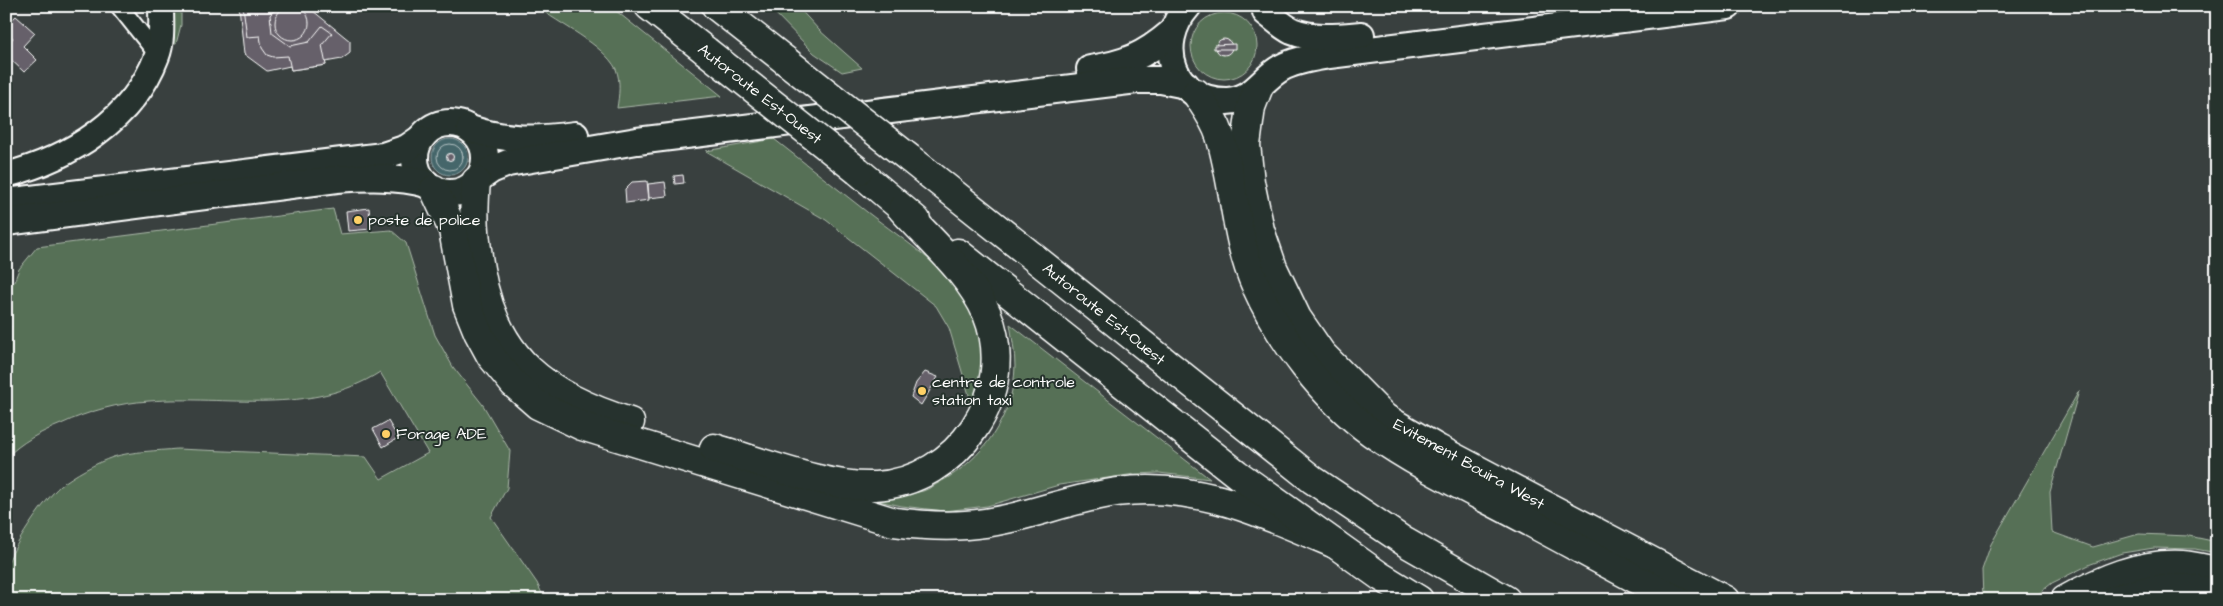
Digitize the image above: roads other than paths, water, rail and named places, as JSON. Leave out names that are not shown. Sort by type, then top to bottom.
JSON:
[{"type":"highway","name":"Autoroute Est-Ouest","points":[[649,6],[1237,474],[1380,576],[1419,600]]},
{"type":"highway","name":"Autoroute Est-Ouest","points":[[716,6],[1313,480],[1405,542],[1506,600]]},
{"type":"highway","points":[[744,6],[786,61]]},
{"type":"highway","name":"Evitement Bouira West","points":[[1264,82],[1251,107],[1246,145],[1250,182],[1260,230],[1273,268],[1297,318],[1321,353],[1385,418],[1438,449],[1725,600]]},
{"type":"highway","name":"Evitement Bouira West","points":[[1191,89],[1210,115],[1220,136],[1246,258],[1256,286],[1297,360],[1349,414],[1372,433],[1414,460],[1678,600]]},
{"type":"highway","points":[[477,180],[473,227],[486,302],[494,321],[511,349],[529,370],[542,381],[571,399],[600,412],[827,481],[860,486],[878,486],[911,479],[940,464],[962,445],[978,424],[988,403],[994,375],[996,360],[993,337],[987,315],[976,294],[953,265],[902,209]]},
{"type":"highway","points":[[430,186],[453,230],[467,305],[478,332],[491,356],[514,384],[538,405],[582,426],[894,522],[927,526],[967,525],[1118,492],[1170,491],[1198,494],[1232,502],[1335,544]]},
{"type":"highway","points":[[2065,600],[2100,580],[2140,568],[2182,565],[2217,570]]},
{"type":"highway","points":[[2113,600],[2158,589],[2199,589],[2217,593]]},
{"type":"main road","points":[[6,175],[71,149],[87,141],[105,128],[144,83],[158,55],[161,32],[161,6]]},
{"type":"main road","points":[[1188,6],[1178,17],[1171,33],[1170,46],[1171,60],[1177,74],[1191,89]]},
{"type":"main road","points":[[1263,9],[1291,31],[1316,37],[1335,37],[1602,6]]},
{"type":"main road","points":[[6,222],[337,180],[389,178],[430,186],[448,193],[456,192],[470,186],[491,170],[508,163],[637,141],[1148,79],[1191,89],[1211,99],[1228,101],[1244,97],[1293,63],[1328,55],[1728,6]]},
{"type":"main road","points":[[1263,9],[1275,27],[1278,44],[1277,61],[1264,82]]},
{"type":"main road","points":[[470,129],[494,137],[522,140],[560,137],[1004,81],[1124,63],[1138,58],[1171,33]]},
{"type":"main road","points":[[6,202],[383,156],[407,148],[431,128],[447,123],[463,125],[470,129],[476,134],[484,148],[484,165],[477,180]]},
{"type":"main road","points":[[420,139],[416,147],[415,163],[417,171],[430,186]]},
{"type":"street","points":[[119,6],[158,55]]},
{"type":"water","points":[[450,139],[457,140],[463,144],[467,150],[467,164],[463,170],[457,174],[450,175],[443,174],[437,170],[433,164],[432,157],[433,150],[437,144],[443,140]]},
{"type":"place","name":"poste de police","points":[[358,220]]},
{"type":"place","name":"centre de controle station taxi","points":[[922,391]]},
{"type":"place","name":"Forage ADE","points":[[386,434]]}]
